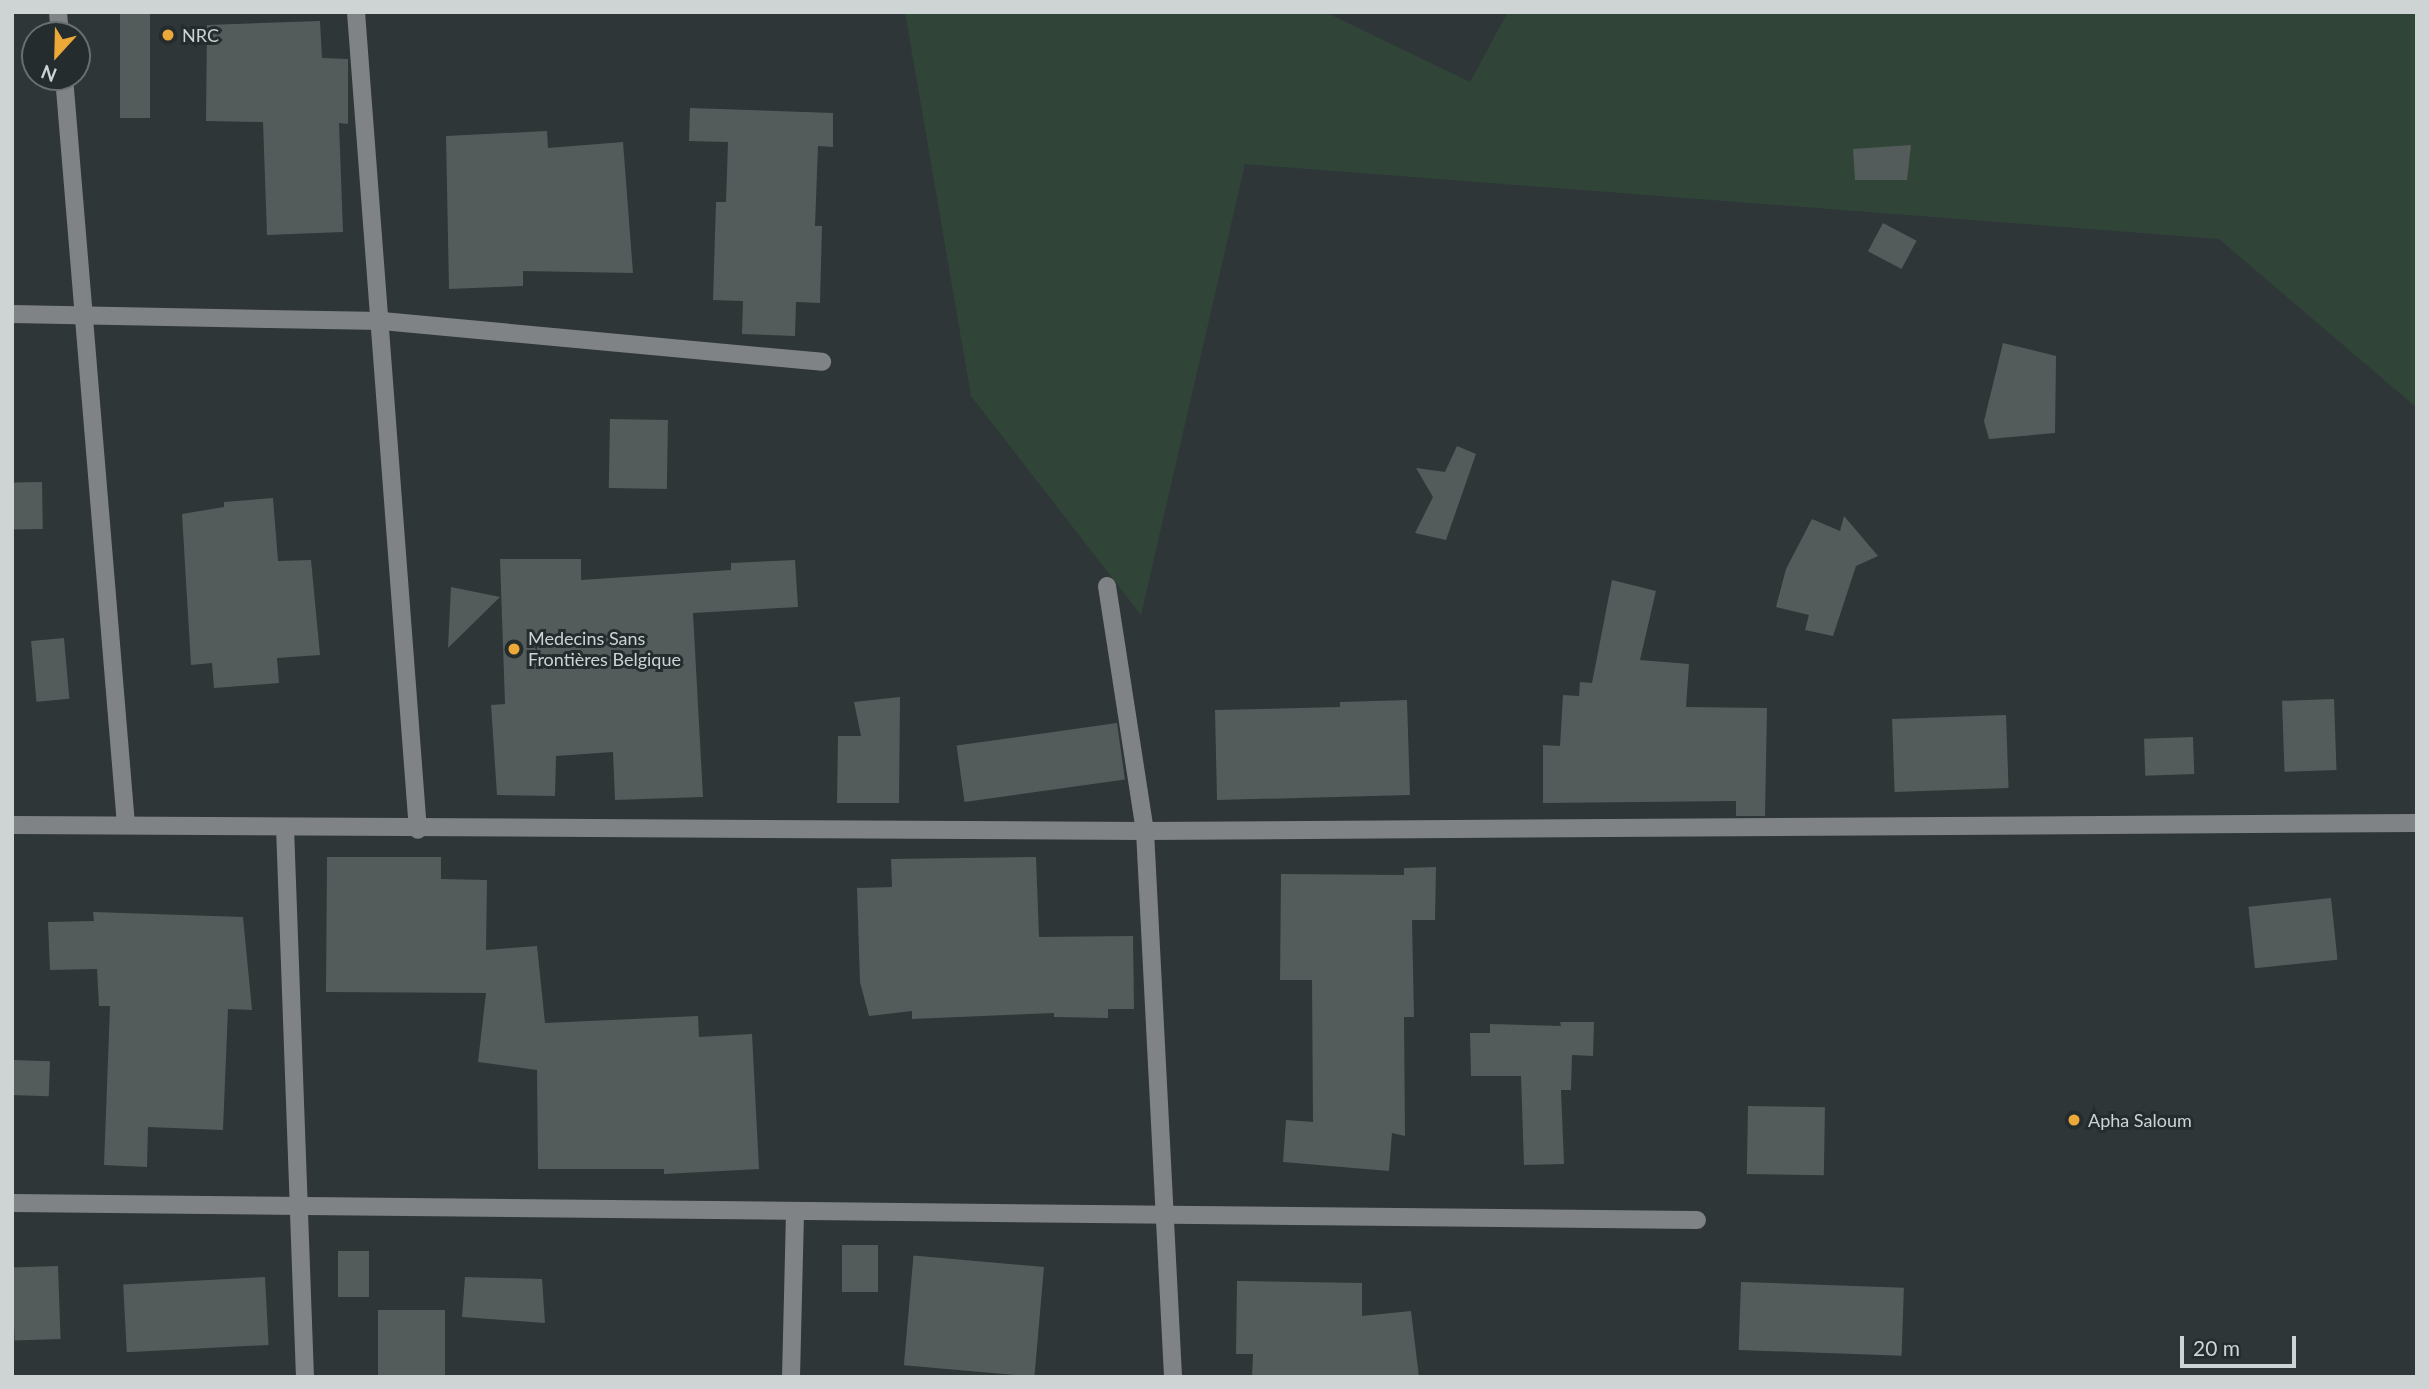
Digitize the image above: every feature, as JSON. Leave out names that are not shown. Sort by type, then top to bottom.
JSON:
[{"type":"street","points":[[356,12],[382,320],[418,830]]},
{"type":"street","points":[[65,91],[126,824]]},
{"type":"street","points":[[12,314],[382,320],[822,362]]},
{"type":"street","points":[[1107,586],[1145,831],[1173,1377]]},
{"type":"street","points":[[12,825],[126,824],[418,830],[1145,831],[2417,823]]},
{"type":"street","points":[[285,827],[305,1377]]},
{"type":"street","points":[[12,1203],[300,1203],[1165,1217],[1697,1220]]},
{"type":"street","points":[[791,1377],[795,1211]]},
{"type":"green space","points":[[905,12],[1325,12],[1470,82],[1508,12],[2417,12],[2417,408],[2219,239],[1245,164],[1141,615],[971,396]]},
{"type":"building","points":[[120,12],[150,12],[150,118],[120,118]]},
{"type":"building","points":[[320,21],[322,58],[348,59],[348,124],[339,123],[343,232],[267,235],[263,122],[206,121],[207,25]]},
{"type":"building","points":[[690,108],[833,113],[833,147],[818,146],[815,226],[822,226],[820,303],[796,302],[795,336],[742,334],[743,301],[713,300],[716,202],[726,202],[728,142],[689,141]]},
{"type":"building","points":[[547,131],[548,148],[623,142],[633,273],[523,271],[523,286],[449,289],[446,136]]},
{"type":"building","points":[[1911,145],[1907,180],[1855,180],[1853,149]]},
{"type":"building","points":[[1883,223],[1917,241],[1902,269],[1868,251]]},
{"type":"building","points":[[2003,343],[2056,356],[2055,433],[1989,439],[1984,421]]},
{"type":"building","points":[[610,419],[668,420],[667,489],[609,488]]},
{"type":"building","points":[[1457,446],[1476,454],[1446,540],[1415,533],[1433,497],[1416,468],[1445,472]]},
{"type":"building","points":[[42,482],[43,529],[13,530],[12,483]]},
{"type":"building","points":[[273,498],[278,561],[311,560],[320,655],[277,658],[279,683],[214,688],[212,663],[191,665],[182,514],[224,507],[224,502]]},
{"type":"building","points":[[1844,516],[1878,556],[1856,566],[1833,636],[1805,630],[1809,615],[1776,607],[1786,569],[1812,519],[1840,531]]},
{"type":"building","points":[[500,559],[581,559],[581,580],[731,570],[731,563],[795,560],[798,607],[693,613],[703,797],[615,800],[613,752],[556,756],[555,796],[497,795],[491,705],[505,704]]},
{"type":"building","points":[[1612,580],[1656,591],[1640,660],[1689,664],[1686,707],[1767,708],[1765,816],[1736,816],[1736,801],[1543,803],[1543,745],[1560,746],[1563,695],[1579,696],[1580,682],[1592,683]]},
{"type":"building","points":[[451,587],[500,597],[448,648]]},
{"type":"building","points":[[64,638],[69,699],[36,702],[31,641]]},
{"type":"building","points":[[900,697],[899,803],[837,803],[838,736],[861,736],[854,702]]},
{"type":"building","points":[[2334,699],[2336,770],[2285,772],[2282,701]]},
{"type":"building","points":[[1407,700],[1410,795],[1217,800],[1215,710],[1340,707],[1340,702]]},
{"type":"building","points":[[2006,715],[2009,788],[1895,792],[1892,719]]},
{"type":"building","points":[[1117,723],[1125,779],[965,802],[957,746]]},
{"type":"building","points":[[2193,737],[2194,774],[2145,776],[2144,739]]},
{"type":"building","points":[[327,857],[441,857],[441,879],[487,880],[486,950],[537,946],[545,1023],[698,1016],[699,1037],[752,1034],[759,1169],[664,1174],[664,1169],[538,1169],[537,1070],[478,1062],[486,993],[326,992]]},
{"type":"building","points":[[1036,857],[1039,937],[1133,936],[1134,1009],[1108,1009],[1108,1018],[1054,1017],[1054,1013],[912,1019],[912,1011],[869,1016],[860,982],[857,888],[892,887],[891,859]]},
{"type":"building","points":[[1436,867],[1435,920],[1412,920],[1414,1017],[1404,1017],[1405,1136],[1392,1133],[1389,1171],[1283,1162],[1286,1120],[1313,1122],[1312,980],[1280,980],[1281,874],[1404,875],[1404,868]]},
{"type":"building","points":[[2331,898],[2337,960],[2255,968],[2248,907]]},
{"type":"building","points":[[93,912],[243,917],[252,1010],[228,1009],[223,1130],[148,1127],[147,1167],[104,1165],[110,1006],[99,1006],[97,969],[50,970],[48,922],[94,921]]},
{"type":"building","points":[[1560,1022],[1594,1022],[1593,1056],[1572,1055],[1571,1090],[1561,1090],[1564,1164],[1524,1165],[1521,1076],[1471,1076],[1470,1033],[1490,1033],[1490,1024],[1561,1026]]},
{"type":"building","points":[[12,1060],[50,1061],[49,1096],[12,1095]]},
{"type":"building","points":[[1748,1106],[1825,1107],[1824,1175],[1747,1174]]},
{"type":"building","points":[[842,1245],[878,1245],[878,1292],[842,1292]]},
{"type":"building","points":[[338,1251],[369,1251],[369,1297],[338,1297]]},
{"type":"building","points":[[913,1256],[1044,1267],[1034,1377],[904,1365]]},
{"type":"building","points":[[58,1266],[61,1339],[15,1341],[12,1268]]},
{"type":"building","points":[[265,1277],[269,1345],[127,1352],[123,1284]]},
{"type":"building","points":[[465,1277],[542,1279],[545,1323],[462,1317]]},
{"type":"building","points":[[1237,1281],[1362,1283],[1362,1316],[1411,1311],[1419,1377],[1252,1377],[1253,1354],[1236,1354]]},
{"type":"building","points":[[1741,1282],[1904,1288],[1902,1356],[1739,1350]]},
{"type":"building","points":[[378,1310],[445,1310],[445,1377],[378,1377]]},
{"type":"place","name":"NRC","points":[[168,35]]},
{"type":"place","name":"Medecins Sans Frontières Belgique","points":[[514,649]]},
{"type":"place","name":"Apha Saloum","points":[[2074,1120]]}]
